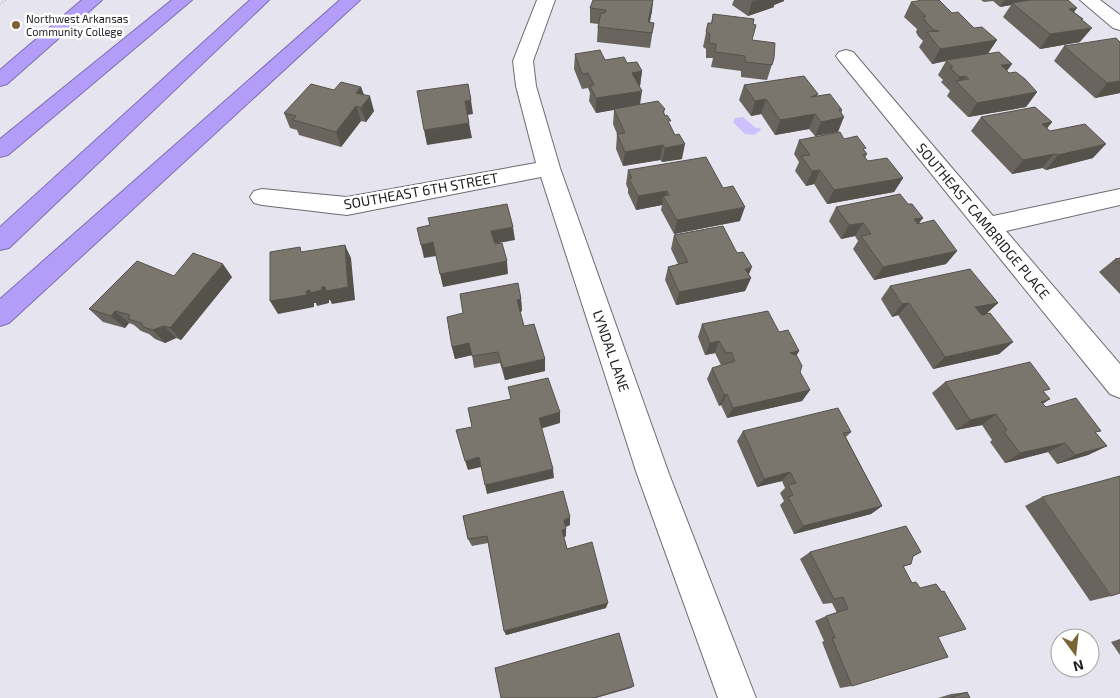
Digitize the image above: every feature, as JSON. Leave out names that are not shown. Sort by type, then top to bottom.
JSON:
[{"type":"highway","points":[[0,80],[93,0]]},
{"type":"highway","points":[[0,150],[183,0]]},
{"type":"highway","points":[[0,242],[260,0]]},
{"type":"highway","points":[[0,315],[258,81],[352,0]]},
{"type":"street","name":"LYNDAL LANE","points":[[546,0],[523,61],[526,86],[549,168],[653,474],[737,698]]},
{"type":"street","points":[[1089,0],[1120,24]]},
{"type":"street","name":"SOUTHEAST CAMBRIDGE PLACE","points":[[846,56],[1120,385]]},
{"type":"street","name":"SOUTHEAST 6TH STREET","points":[[262,197],[347,206],[549,168]]},
{"type":"street","points":[[988,226],[1120,197]]},
{"type":"path","points":[[0,4],[6,0]]},
{"type":"shaded area","points":[[743,117],[761,130],[754,135],[745,134],[733,122],[735,118]]},
{"type":"building","points":[[593,0],[653,0],[648,22],[654,23],[652,33],[598,27],[601,13],[605,13],[606,10],[590,8]]},
{"type":"building","points":[[939,0],[952,13],[958,12],[974,28],[982,27],[997,40],[940,49],[927,32],[939,31],[934,30],[926,22],[923,17],[926,16],[911,2]]},
{"type":"building","points":[[1030,0],[1068,0],[1077,8],[1069,9],[1092,28],[1050,34],[1012,3]]},
{"type":"building","points":[[713,14],[754,19],[753,24],[756,25],[752,40],[775,43],[772,65],[745,62],[745,56],[715,52],[716,44],[709,43],[710,34],[706,32],[708,23],[712,23]]},
{"type":"building","points":[[1116,38],[1120,42],[1120,81],[1107,83],[1064,46]]},
{"type":"building","points":[[600,50],[605,60],[624,57],[627,63],[637,62],[642,71],[632,73],[642,91],[596,98],[590,86],[594,85],[588,73],[582,74],[575,54]]},
{"type":"building","points":[[999,52],[1012,64],[1001,65],[1009,73],[1016,72],[1037,92],[977,103],[956,81],[969,79],[966,76],[960,77],[950,68],[953,67],[946,60]]},
{"type":"building","points":[[804,76],[818,94],[811,97],[830,94],[842,110],[839,110],[844,117],[821,122],[815,114],[780,120],[766,99],[755,101],[744,85]]},
{"type":"building","points":[[341,82],[361,87],[356,93],[370,96],[361,108],[356,106],[336,132],[293,120],[296,116],[284,113],[311,84],[334,90]]},
{"type":"building","points":[[468,84],[471,100],[465,101],[469,123],[424,130],[417,91]]},
{"type":"building","points":[[658,101],[665,109],[663,111],[665,116],[667,115],[671,121],[668,121],[675,135],[679,134],[685,144],[665,148],[663,145],[625,152],[617,134],[625,133],[614,109]]},
{"type":"building","points":[[1035,107],[1052,122],[1042,124],[1050,131],[1085,124],[1106,144],[1058,155],[1054,154],[1023,160],[981,117]]},
{"type":"building","points":[[840,132],[844,139],[857,136],[866,148],[863,149],[867,154],[863,155],[868,161],[887,158],[903,178],[834,190],[820,170],[812,171],[801,156],[810,155],[799,140]]},
{"type":"building","points":[[706,157],[723,188],[733,186],[745,207],[677,220],[663,196],[669,195],[667,191],[638,196],[629,179],[632,178],[628,170]]},
{"type":"building","points":[[900,194],[908,204],[912,204],[923,218],[914,219],[918,224],[934,220],[957,251],[883,267],[861,236],[871,234],[863,223],[849,225],[836,207]]},
{"type":"building","points":[[507,204],[513,227],[491,231],[495,244],[502,243],[507,261],[440,274],[433,242],[421,245],[417,228],[430,225],[428,218]]},
{"type":"building","points":[[723,226],[737,253],[743,252],[752,267],[745,269],[751,278],[679,292],[668,267],[688,262],[674,235]]},
{"type":"building","points":[[345,245],[348,287],[326,291],[325,287],[322,287],[322,290],[310,293],[310,290],[306,291],[307,295],[270,301],[270,252],[300,247],[301,252]]},
{"type":"building","points":[[193,253],[223,264],[170,328],[164,326],[153,330],[143,327],[142,323],[128,319],[130,315],[115,311],[111,316],[89,309],[137,261],[174,276]]},
{"type":"building","points":[[970,269],[998,303],[975,307],[982,315],[990,313],[1013,342],[945,357],[909,303],[902,304],[890,286]]},
{"type":"building","points":[[518,283],[521,299],[517,300],[524,326],[534,324],[545,359],[503,368],[498,352],[472,356],[469,343],[452,347],[447,317],[463,313],[460,294]]},
{"type":"building","points":[[768,311],[779,332],[788,330],[799,351],[790,353],[797,356],[802,366],[800,372],[810,390],[733,408],[727,394],[724,395],[712,368],[735,361],[731,352],[726,353],[719,341],[710,343],[702,324]]},
{"type":"building","points":[[1030,362],[1050,389],[1043,391],[1050,399],[1041,402],[1046,407],[1076,398],[1101,431],[1095,432],[1107,446],[1075,455],[1065,443],[1020,453],[1004,432],[1007,430],[996,414],[970,420],[945,382]]},
{"type":"building","points":[[548,378],[560,412],[539,418],[553,469],[485,485],[479,457],[465,461],[456,430],[472,427],[468,408],[511,399],[508,387]]},
{"type":"building","points":[[838,408],[851,432],[843,433],[882,506],[803,526],[788,497],[793,495],[788,485],[796,483],[790,472],[764,479],[743,431]]},
{"type":"building","points":[[1120,476],[1120,593],[1111,596],[1042,497]]},
{"type":"building","points":[[563,491],[570,517],[564,520],[566,529],[562,530],[567,549],[592,542],[608,603],[504,631],[487,536],[468,539],[463,516]]},
{"type":"building","points":[[906,526],[921,552],[913,556],[911,564],[903,566],[912,583],[916,582],[920,588],[936,584],[942,592],[944,591],[966,629],[938,637],[948,657],[852,686],[832,638],[835,638],[826,616],[848,609],[843,597],[834,599],[810,552]]},
{"type":"building","points":[[619,633],[634,686],[593,698],[501,698],[495,668]]},
{"type":"building","points":[[967,692],[970,698],[950,698]]},
{"type":"place","name":"Northwest Arkansas Community College","points":[[16,25]]}]
